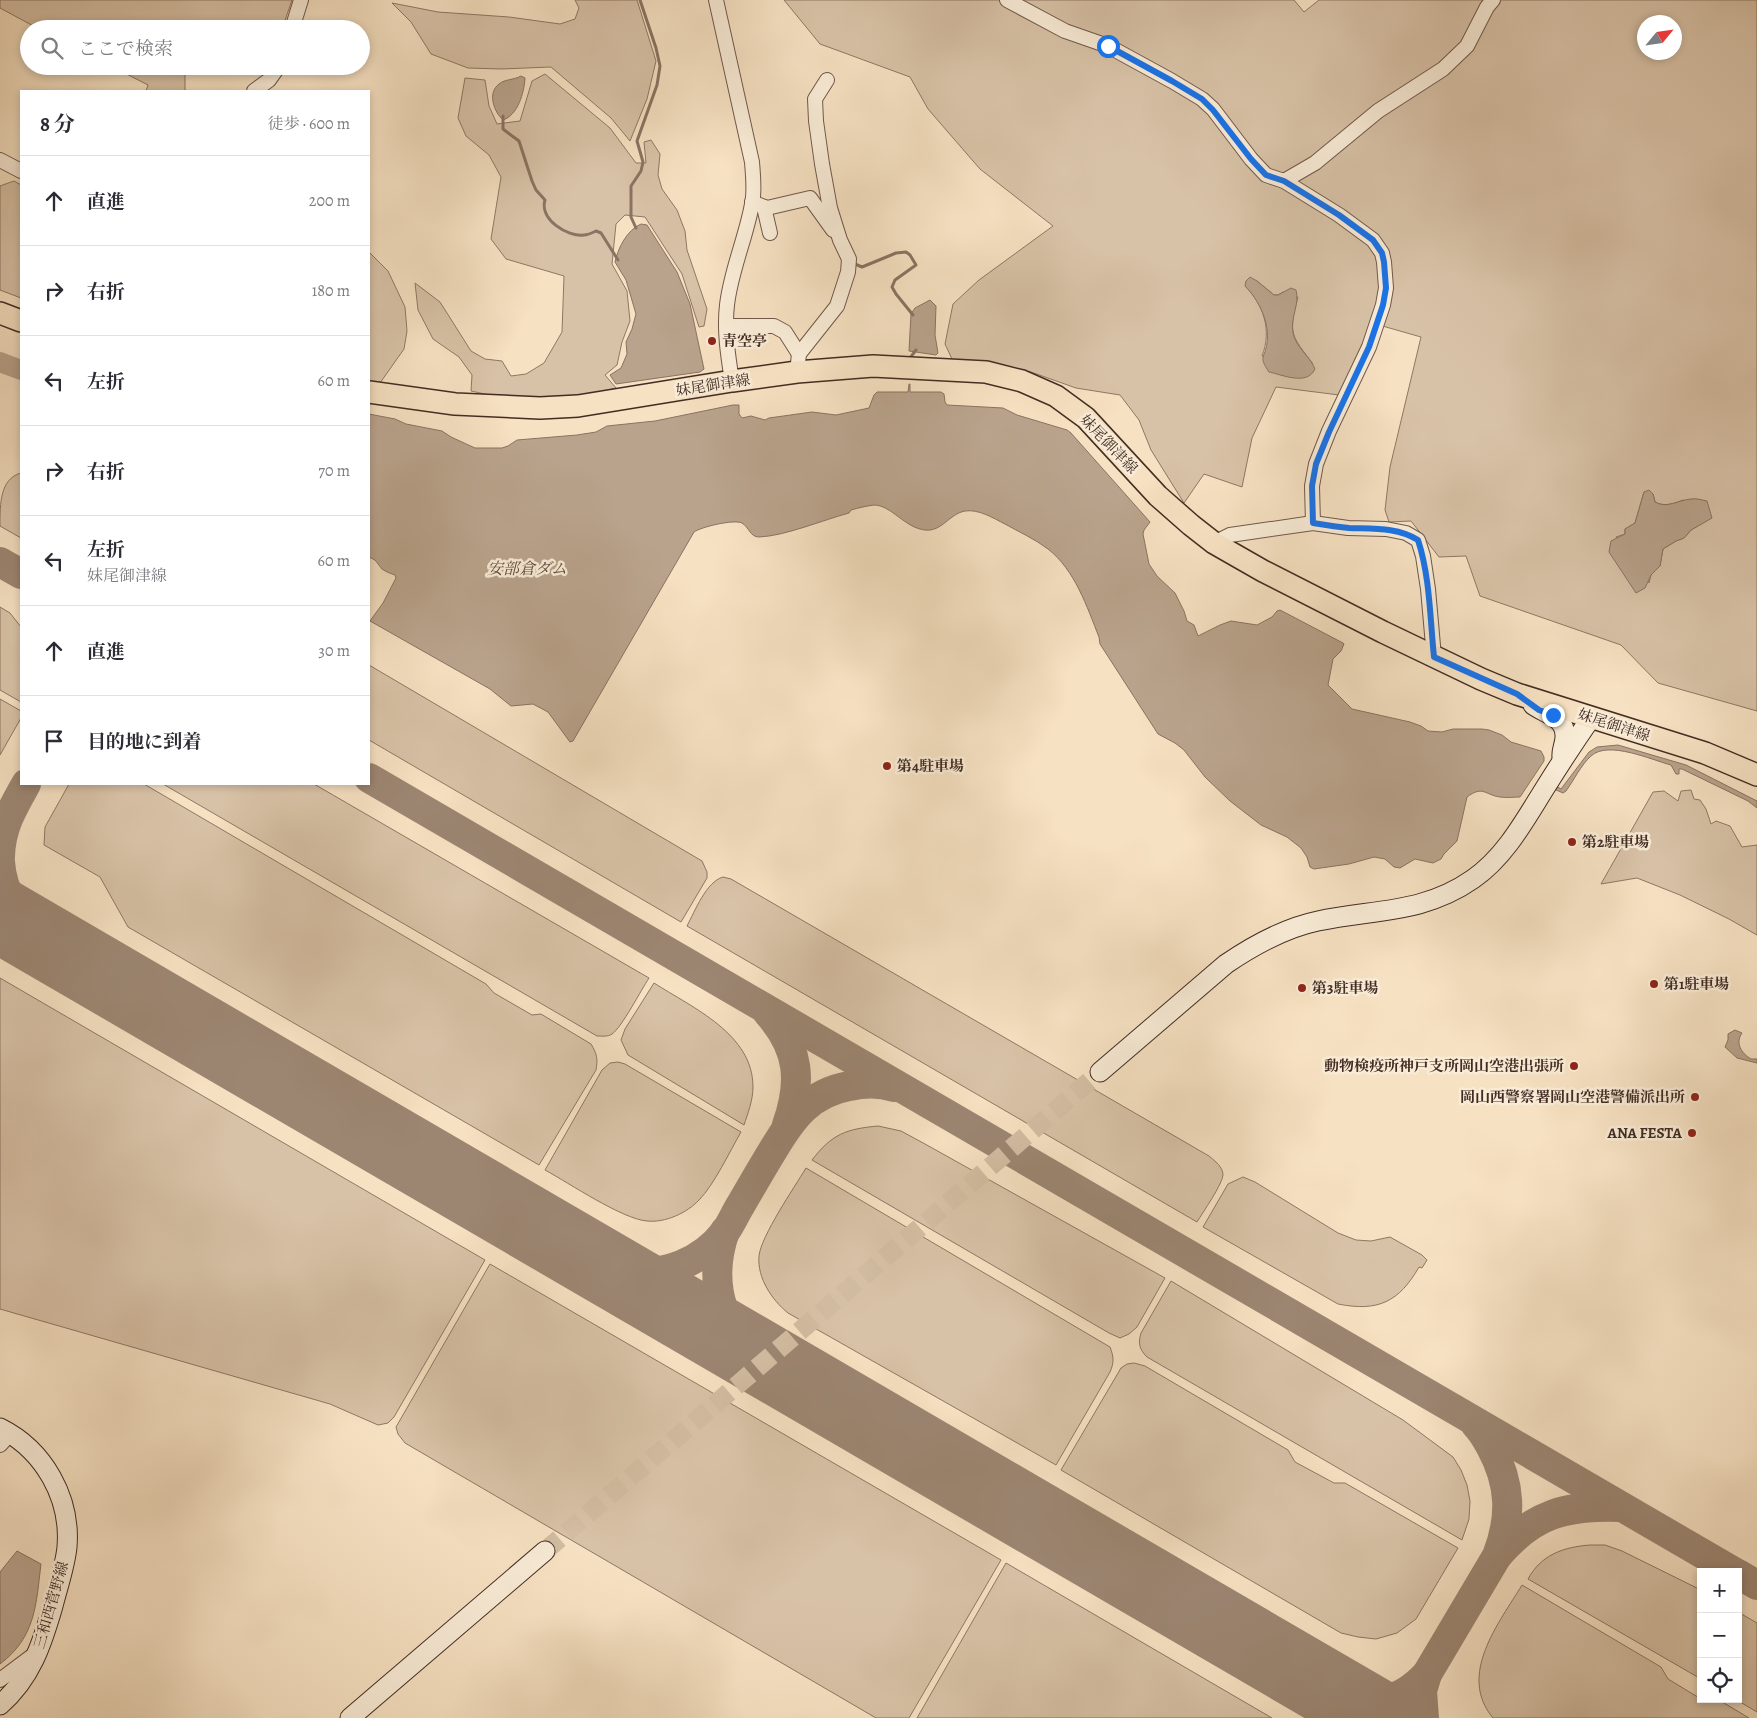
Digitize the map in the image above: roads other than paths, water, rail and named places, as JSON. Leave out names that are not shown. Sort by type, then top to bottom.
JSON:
[{"type":"main road","points":[[0,313],[20,321]]},
{"type":"main road","name":"妹尾御津線","points":[[370,392],[454,404],[540,408],[578,406],[732,381],[798,364],[986,372],[1022,381],[1056,396],[1086,418],[1158,496],[1214,543],[1264,571],[1434,657],[1517,694],[1705,753],[1757,776]]},
{"type":"street","points":[[295,20],[301,0]]},
{"type":"street","points":[[716,0],[752,162],[758,205],[770,233]]},
{"type":"street","points":[[1007,0],[1065,31],[1108,46],[1202,99],[1266,175],[1284,181],[1339,215],[1373,240],[1382,253],[1386,288],[1383,305],[1369,347],[1316,464],[1312,486],[1313,523]]},
{"type":"street","points":[[1284,181],[1315,163],[1378,112],[1444,69],[1467,46],[1487,7],[1494,0]]},
{"type":"street","points":[[255,90],[273,75]]},
{"type":"street","points":[[798,364],[838,306],[848,272],[849,259],[840,240],[830,208],[816,122],[815,99],[827,80]]},
{"type":"street","points":[[0,160],[20,170]]},
{"type":"street","points":[[758,205],[767,208],[810,198],[840,240]]},
{"type":"street","points":[[732,381],[728,357],[727,304],[758,205]]},
{"type":"street","points":[[726,326],[774,326],[785,332],[798,364]]},
{"type":"street","points":[[1214,543],[1230,535],[1313,523],[1348,528],[1386,529],[1406,533],[1418,540],[1423,556],[1434,657]]},
{"type":"street","points":[[1517,694],[1539,710],[1553,715],[1564,727],[1565,736],[1561,754],[1563,760]]},
{"type":"street","points":[[1100,1072],[1226,964],[1248,949],[1271,937],[1297,926],[1318,921],[1422,904],[1448,893],[1473,879],[1500,855],[1532,810],[1591,718]]},
{"type":"street","name":"三和西菅野線","points":[[0,1705],[22,1682],[39,1650],[64,1564],[67,1526],[64,1505],[56,1484],[43,1464],[28,1447],[4,1435]]},
{"type":"street","points":[[350,1718],[544,1551]]},
{"type":"street","points":[[0,1680],[39,1650]]},
{"type":"water","points":[[521,76],[525,78],[519,103],[513,113],[503,120],[493,102],[493,92],[501,82]]},
{"type":"water","points":[[641,224],[647,225],[677,272],[690,304],[704,369],[700,372],[616,384],[610,375],[621,368],[627,354],[626,342],[636,314],[626,280],[615,262],[624,240],[631,230]]},
{"type":"water","points":[[1250,277],[1274,295],[1278,295],[1291,288],[1296,290],[1297,301],[1292,327],[1293,333],[1297,343],[1315,369],[1306,377],[1294,378],[1269,372],[1266,367],[1263,357],[1267,343],[1267,328],[1259,305],[1245,286],[1246,281]]},
{"type":"water","points":[[930,300],[936,306],[935,335],[938,353],[936,355],[909,351],[911,314],[915,308]]},
{"type":"water","name":"安部倉ダム","points":[[910,384],[910,392],[941,392],[944,394],[947,405],[1003,408],[1017,415],[1067,430],[1071,433],[1150,522],[1143,534],[1149,564],[1157,576],[1175,593],[1187,621],[1194,625],[1198,636],[1231,621],[1257,625],[1280,610],[1344,644],[1341,651],[1333,659],[1328,685],[1352,709],[1410,722],[1428,731],[1442,732],[1453,729],[1489,730],[1502,735],[1511,742],[1541,751],[1544,761],[1520,797],[1500,797],[1481,791],[1472,793],[1467,797],[1457,841],[1441,859],[1433,863],[1415,859],[1400,868],[1394,867],[1385,859],[1374,857],[1349,864],[1314,869],[1310,867],[1307,857],[1301,848],[1287,837],[1261,825],[1230,801],[1205,777],[1184,750],[1158,734],[1100,644],[1090,614],[1066,567],[1048,549],[1032,539],[991,517],[975,511],[959,513],[941,526],[931,530],[911,525],[886,509],[874,505],[851,510],[849,513],[792,531],[769,536],[756,537],[742,523],[738,522],[718,524],[694,532],[573,741],[570,742],[548,712],[533,704],[511,706],[490,689],[370,621],[383,603],[396,578],[395,575],[382,569],[375,560],[370,558],[370,414],[442,431],[475,448],[502,448],[517,440],[596,432],[607,426],[655,421],[733,405],[739,405],[739,414],[742,418],[751,416],[765,420],[812,412],[836,415],[869,408],[877,392],[908,392]]},
{"type":"water","points":[[1649,490],[1653,494],[1655,502],[1664,505],[1693,499],[1707,501],[1712,518],[1691,530],[1684,538],[1663,549],[1660,566],[1651,575],[1645,588],[1636,593],[1609,552],[1611,541],[1625,534],[1625,529],[1635,523],[1644,492]]},
{"type":"water","points":[[1618,745],[1686,765],[1757,801],[1757,808],[1748,801],[1682,769],[1679,769],[1679,774],[1676,774],[1671,765],[1619,750],[1608,750],[1591,756],[1566,791],[1563,793],[1554,789],[1556,786],[1561,789],[1589,752],[1597,747]]},
{"type":"water","points":[[1735,1030],[1742,1033],[1739,1044],[1744,1054],[1751,1059],[1757,1059],[1757,1063],[1737,1058],[1725,1047],[1728,1034]]},
{"type":"water","points":[[17,1551],[41,1564],[38,1593],[32,1619],[21,1643],[0,1664],[0,1572]]},
{"type":"waterway","points":[[636,228],[631,217],[631,186],[641,171],[643,162],[637,141],[657,85],[660,66],[640,0]]},
{"type":"waterway","points":[[503,116],[503,129],[519,141],[532,181],[536,190],[545,200],[544,207],[550,220],[563,230],[577,235],[586,235],[596,231],[601,233],[618,260]]},
{"type":"waterway","points":[[855,264],[862,267],[896,253],[906,252],[910,255],[916,265],[895,280],[892,287],[913,315]]},
{"type":"waterway","points":[[910,358],[916,350]]},
{"type":"waterway","points":[[0,362],[20,370]]},
{"type":"tunnel","points":[[545,1551],[1100,1072]]},
{"type":"place","name":"青空亭","points":[[712,341]]},
{"type":"place","name":"第4駐車場","points":[[887,766]]},
{"type":"place","name":"第2駐車場","points":[[1572,842]]},
{"type":"place","name":"第1駐車場","points":[[1654,984]]},
{"type":"place","name":"第3駐車場","points":[[1302,988]]},
{"type":"place","name":"動物検疫所神戸支所岡山空港出張所","points":[[1574,1066]]},
{"type":"place","name":"岡山西警察署岡山空港警備派出所","points":[[1695,1097]]},
{"type":"place","name":"ANA FESTA","points":[[1692,1133]]}]
